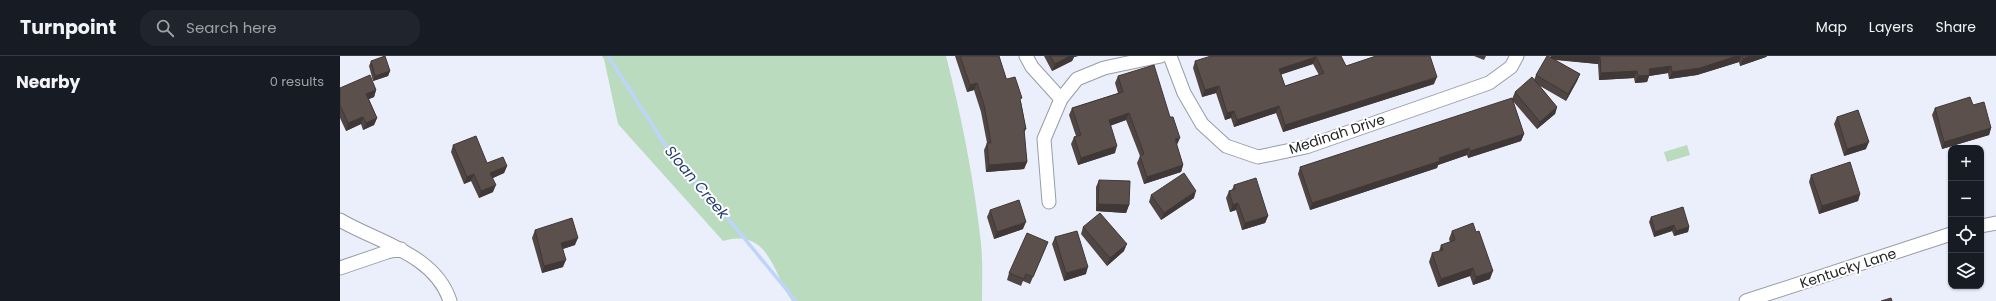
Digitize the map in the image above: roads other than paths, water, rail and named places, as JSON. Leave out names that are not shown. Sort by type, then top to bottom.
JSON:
[{"type":"street","points":[[1026,56],[1032,67],[1061,99]]},
{"type":"street","points":[[1049,202],[1044,139],[1061,99],[1077,79],[1104,68],[1161,56]]},
{"type":"street","name":"Medinah Drive","points":[[1170,56],[1184,93],[1202,124],[1226,146],[1258,157],[1306,147],[1489,83],[1511,67],[1517,56]]},
{"type":"street","points":[[340,220],[401,249],[420,262],[435,276],[444,288],[450,301]]},
{"type":"street","points":[[1984,225],[1996,223]]},
{"type":"street","name":"Kentucky Lane","points":[[1746,301],[1948,235]]},
{"type":"street","points":[[340,268],[387,252],[401,249]]},
{"type":"waterway","name":"Sloan Creek","points":[[608,56],[669,151],[721,210],[796,301]]}]
